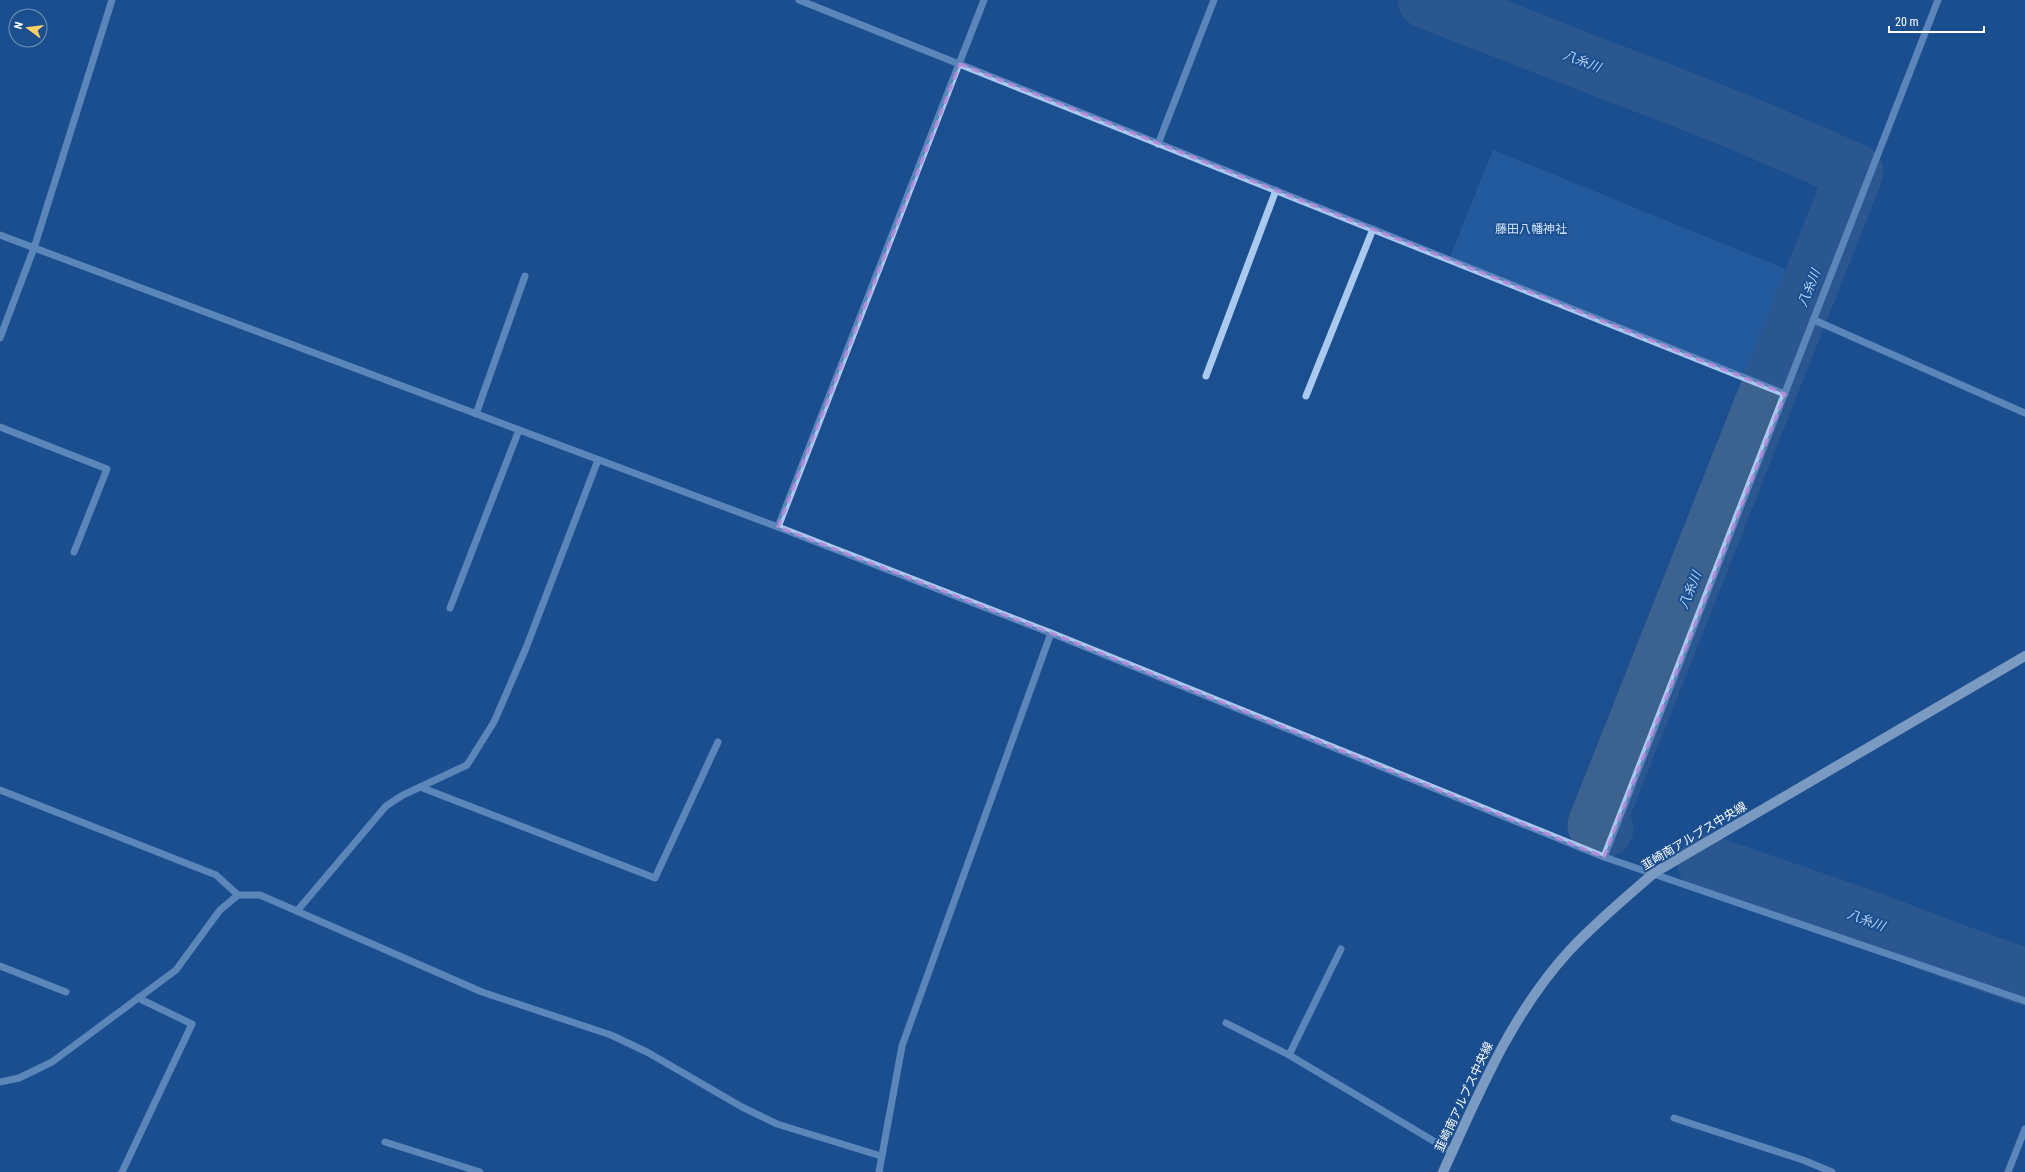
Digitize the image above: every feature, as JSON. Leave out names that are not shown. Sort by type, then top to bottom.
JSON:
[{"type":"main road","name":"韮崎南アルプス中央線","points":[[1443,1172],[1492,1063],[1541,986],[1574,946],[1605,916],[1654,873],[2025,656]]},
{"type":"street","points":[[0,338],[34,248],[112,0]]},
{"type":"street","points":[[799,0],[1782,392]]},
{"type":"street","points":[[778,527],[984,0]]},
{"type":"street","points":[[1158,144],[1214,0]]},
{"type":"street","points":[[1604,857],[1782,392],[1814,320],[1938,0]]},
{"type":"street","points":[[1206,376],[1276,190]]},
{"type":"street","points":[[1306,396],[1373,229]]},
{"type":"street","points":[[0,236],[778,527],[1051,633],[1604,857],[2025,1001]]},
{"type":"street","points":[[476,414],[525,276]]},
{"type":"street","points":[[1814,320],[2025,413]]},
{"type":"street","points":[[0,427],[107,469],[74,552]]},
{"type":"street","points":[[450,608],[519,430]]},
{"type":"street","points":[[297,911],[386,806],[403,794],[468,765],[494,722],[526,648],[598,460]]},
{"type":"street","points":[[878,1172],[902,1046],[1051,633]]},
{"type":"street","points":[[420,787],[655,878],[718,742]]},
{"type":"street","points":[[0,790],[216,875],[238,895]]},
{"type":"street","points":[[0,1082],[19,1078],[52,1062],[176,970],[220,910],[238,895],[260,895],[482,992],[611,1035],[647,1052],[742,1107],[777,1124],[882,1156]]},
{"type":"street","points":[[1289,1055],[1341,949]]},
{"type":"street","points":[[0,966],[66,992]]},
{"type":"street","points":[[122,1172],[192,1024],[138,998]]},
{"type":"street","points":[[1226,1022],[1289,1055],[1452,1152]]},
{"type":"street","points":[[1674,1118],[1803,1160],[1832,1172]]},
{"type":"street","points":[[2008,1172],[2025,1129]]},
{"type":"street","points":[[385,1142],[480,1172]]},
{"type":"highlighted area","points":[[960,64],[1785,394],[1604,857],[1051,633],[778,527]]},
{"type":"green space","name":"藤田八幡神社","points":[[1493,150],[1800,275],[1758,383],[1449,260]]},
{"type":"waterway","name":"八糸川","points":[[1426,0],[1735,120],[1855,172],[1596,825],[1605,829]]},
{"type":"waterway","name":"八糸川","points":[[1706,863],[1874,921],[2025,977]]}]
